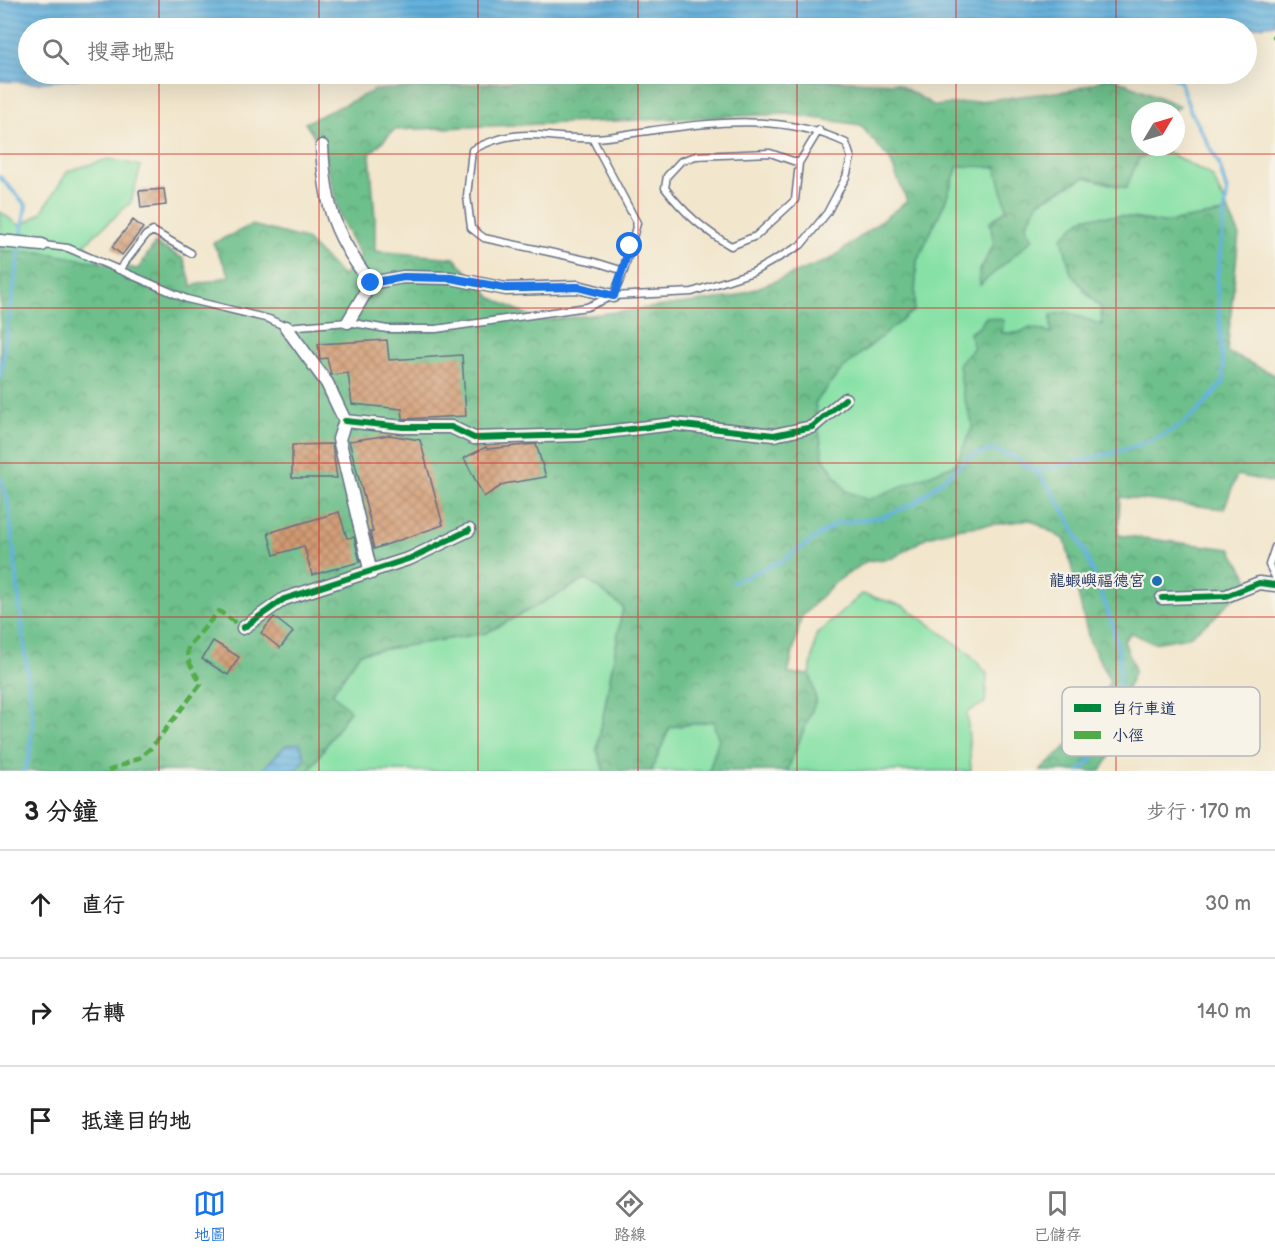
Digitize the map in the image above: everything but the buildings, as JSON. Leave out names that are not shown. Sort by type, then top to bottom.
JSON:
[{"type":"street","points":[[322,146],[324,185],[338,236],[371,283]]},
{"type":"street","points":[[5,242],[42,245]]},
{"type":"street","points":[[348,322],[371,283],[404,277],[451,278],[506,288],[578,287],[614,296]]},
{"type":"street","points":[[286,327],[327,383],[345,421],[339,439],[370,573]]},
{"type":"street","points":[[345,421],[403,428],[451,427],[474,438],[579,435],[674,424],[774,435],[812,427],[845,399]]},
{"type":"street","points":[[243,628],[284,599],[411,558],[469,530]]},
{"type":"street","points":[[1161,598],[1226,596],[1259,583],[1275,585]]},
{"type":"lane","points":[[42,245],[68,248],[187,299],[269,319],[286,327],[348,322],[387,329],[436,329],[588,307],[614,296],[692,292],[753,272],[801,245],[827,213],[846,177],[851,158],[846,142],[819,130],[767,123],[715,124],[592,138],[532,133],[490,141],[472,150],[468,188],[471,228],[484,238],[595,262],[624,271]]},
{"type":"lane","points":[[799,163],[770,153],[696,156],[681,161],[667,176],[665,188],[687,214],[712,235],[731,246],[756,236],[795,200],[799,163],[819,130]]},
{"type":"lane","points":[[592,138],[637,223],[624,271],[614,296]]},
{"type":"lane","points":[[119,270],[146,235],[153,231],[191,253]]},
{"type":"lane","points":[[1275,547],[1269,565],[1275,577]]},
{"type":"green space","points":[[470,84],[898,84],[935,106],[1073,90],[1091,84],[1128,84],[1170,102],[1131,102],[1131,156],[1147,156],[1139,158],[1126,188],[1085,177],[1039,201],[1026,226],[1033,239],[980,285],[979,272],[994,244],[990,222],[1007,209],[996,167],[958,166],[945,202],[917,261],[914,310],[841,370],[815,403],[823,458],[846,491],[868,500],[956,464],[973,426],[963,394],[959,364],[974,347],[969,334],[979,327],[986,317],[1004,320],[1002,333],[1018,333],[1031,328],[1051,333],[1051,315],[1067,312],[1102,325],[1101,308],[1071,274],[1062,237],[1085,217],[1120,216],[1163,223],[1229,212],[1239,234],[1227,352],[1275,375],[1275,483],[1237,475],[1224,509],[1120,497],[1118,535],[1231,549],[1253,587],[1230,601],[1214,618],[1188,637],[1154,643],[1131,633],[1124,641],[1135,670],[1128,687],[1107,687],[1110,681],[1089,640],[1065,540],[1031,520],[961,528],[927,537],[893,558],[867,561],[832,585],[801,618],[788,674],[810,674],[816,700],[787,771],[709,771],[719,739],[712,721],[670,727],[651,771],[604,771],[597,750],[623,607],[586,579],[486,633],[360,653],[332,693],[350,710],[309,771],[295,771],[305,758],[286,745],[261,771],[0,771],[0,251],[40,252],[138,269],[155,243],[184,259],[192,286],[230,276],[213,243],[252,225],[305,239],[343,276],[361,258],[340,217],[323,149],[305,123],[375,90]],"holes":[[[787,114],[860,125],[890,160],[907,201],[831,259],[734,297],[540,321],[492,298],[454,258],[375,251],[370,154],[394,130]]]},
{"type":"green space","points":[[1175,156],[1212,176],[1229,212],[1163,223],[1120,216],[1083,290],[1101,308],[1102,325],[1051,333],[1031,328],[1018,333],[1001,333],[979,327],[969,333],[975,347],[963,394],[973,426],[956,464],[869,501],[846,491],[823,457],[815,403],[841,370],[914,310],[917,261],[945,202],[958,165],[997,167],[1007,209],[990,222],[994,244],[979,272],[1026,226],[1039,202],[1085,177],[1126,188],[1139,157]]},
{"type":"green space","points":[[109,159],[141,166],[131,202],[85,244],[103,264],[40,252],[0,251],[0,212],[21,226],[41,213],[68,171]]},
{"type":"green space","points":[[586,579],[623,607],[597,750],[604,771],[309,771],[349,711],[332,693],[360,653],[486,633]]},
{"type":"green space","points":[[862,594],[904,606],[969,653],[987,674],[985,703],[967,712],[971,771],[787,771],[816,700],[810,674],[816,635]]},
{"type":"green space","points":[[713,721],[719,739],[709,771],[651,771],[670,727]]},
{"type":"green space","points":[[1062,751],[1062,756],[1110,756],[1101,771],[1040,771]]},
{"type":"water","points":[[0,0],[1275,0],[1275,24],[1257,26],[1257,18],[18,18],[18,82],[0,81]]},
{"type":"water","points":[[300,743],[305,758],[295,771],[261,771],[286,745]]},
{"type":"waterway","points":[[733,582],[782,561],[837,523],[883,517],[915,503],[970,457],[992,450],[1012,456],[1035,471],[1136,446],[1174,429],[1203,406],[1224,382],[1217,280],[1227,192],[1219,164],[1190,110],[1181,84]]},
{"type":"waterway","points":[[0,177],[26,205],[0,378]]},
{"type":"waterway","points":[[1035,471],[1062,507],[1100,590],[1117,642],[1120,662],[1118,687]]},
{"type":"waterway","points":[[0,478],[8,500],[33,723],[29,758],[24,771]]},
{"type":"waterway","points":[[1079,771],[1094,756]]},
{"type":"marked path","points":[[1273,34],[1275,38]]},
{"type":"marked path","points":[[108,771],[139,758],[151,748],[201,684],[187,658],[188,647],[219,611],[243,628]]},
{"type":"cycle path","points":[[371,283],[403,277],[451,278],[506,289],[578,287],[613,296]]},
{"type":"cycle path","points":[[345,421],[403,427],[451,427],[474,438],[579,435],[674,424],[774,435],[812,427],[845,399]]},
{"type":"cycle path","points":[[243,628],[284,599],[411,558],[469,530]]},
{"type":"cycle path","points":[[1162,598],[1226,596],[1259,583],[1275,585]]},
{"type":"place","name":"龍蝦嶼福德宮","points":[[1157,581]]},
{"type":"route","points":[[371,283],[404,277],[451,278],[506,288],[578,287],[614,296],[624,271],[630,246]]}]
